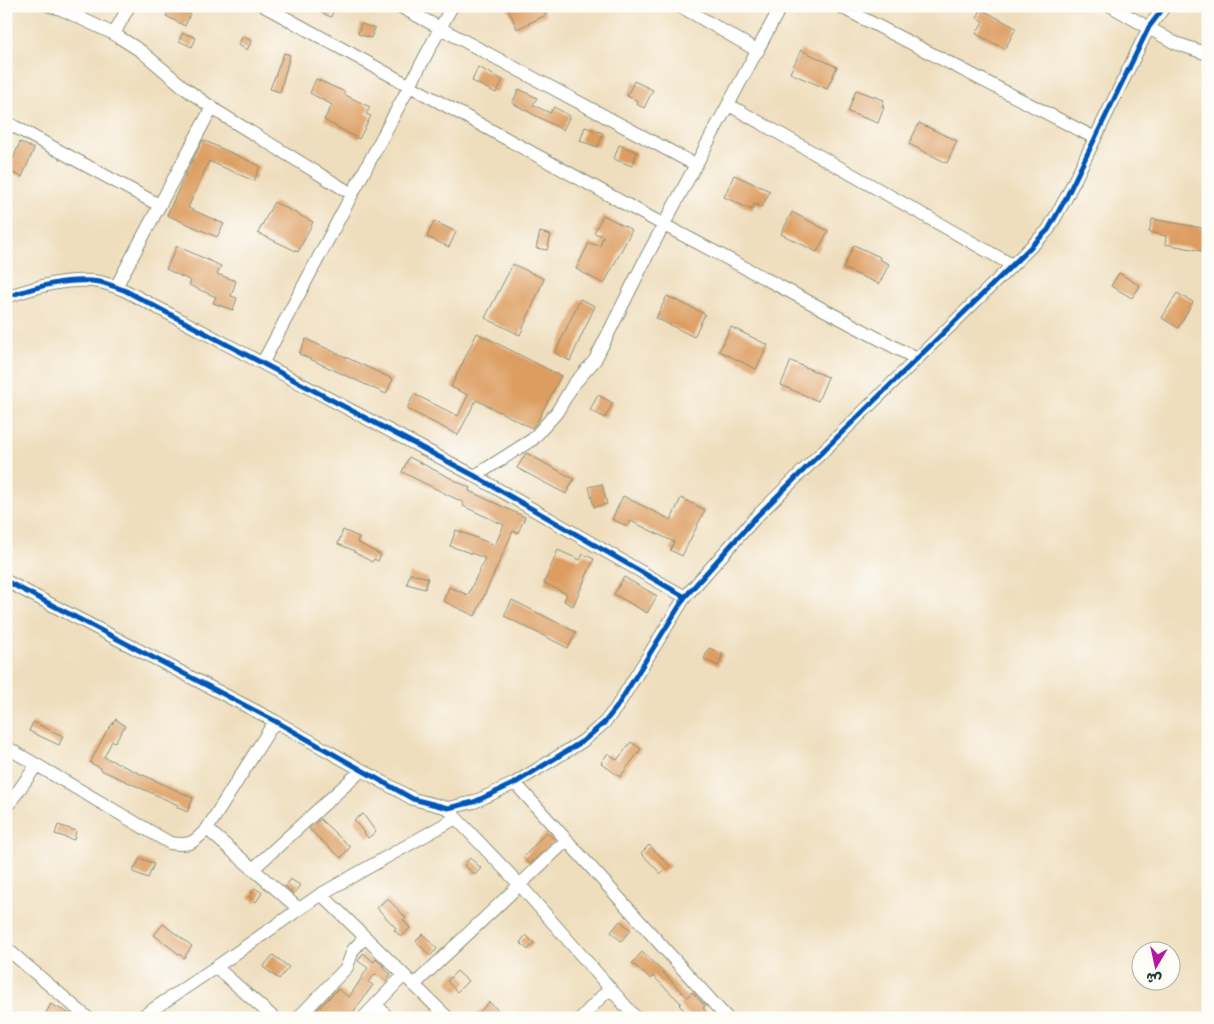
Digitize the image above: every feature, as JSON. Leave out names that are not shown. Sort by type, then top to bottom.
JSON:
[{"type":"street","points":[[50,6],[61,9],[114,34],[141,51],[186,89],[212,107],[352,194]]},
{"type":"street","points":[[114,34],[129,6]]},
{"type":"street","points":[[264,6],[664,226],[917,359]]},
{"type":"street","points":[[399,6],[696,165]]},
{"type":"street","points":[[263,362],[452,6]]},
{"type":"street","points":[[680,6],[758,51]]},
{"type":"street","points":[[474,476],[533,439],[557,412],[573,385],[595,360],[781,6]]},
{"type":"street","points":[[839,6],[1095,138]]},
{"type":"street","points":[[1111,6],[1175,43],[1208,54]]},
{"type":"street","points":[[141,1017],[321,894],[452,813],[515,783],[583,741],[604,724],[616,708],[685,597],[756,517],[1048,230],[1066,198],[1149,27],[1165,6]]},
{"type":"street","points":[[729,105],[1012,265]]},
{"type":"street","points":[[116,288],[212,107]]},
{"type":"street","points":[[6,122],[159,205]]},
{"type":"street","points":[[6,297],[38,287],[75,281],[100,282],[126,291],[263,362],[474,476],[685,597]]},
{"type":"street","points":[[6,581],[275,721],[414,798],[452,813],[520,885],[636,1018]]},
{"type":"street","points":[[6,748],[170,843],[186,845],[196,840],[208,829],[275,721]]},
{"type":"street","points":[[6,808],[36,766]]},
{"type":"street","points":[[254,868],[362,770]]},
{"type":"street","points":[[515,783],[727,1018]]},
{"type":"street","points":[[208,829],[299,909]]},
{"type":"street","points":[[414,985],[568,840]]},
{"type":"street","points":[[321,894],[448,1018]]},
{"type":"street","points":[[298,1018],[347,967],[353,950],[365,936]]},
{"type":"street","points":[[6,948],[88,1018]]},
{"type":"street","points":[[216,967],[274,1018]]},
{"type":"street","points":[[363,1018],[404,975]]},
{"type":"street","points":[[580,1018],[609,989]]},
{"type":"street","points":[[376,1004],[388,1018]]},
{"type":"building","points":[[171,6],[184,6],[192,9],[185,26],[166,16]]},
{"type":"building","points":[[325,6],[335,6],[331,17],[322,13]]},
{"type":"building","points":[[507,6],[542,6],[546,15],[517,29]]},
{"type":"building","points":[[981,9],[1016,28],[1005,49],[976,34],[983,21],[977,18]]},
{"type":"building","points":[[361,24],[375,28],[371,38],[358,34]]},
{"type":"building","points":[[183,33],[196,38],[192,47],[179,41]]},
{"type":"building","points":[[243,36],[252,41],[247,50],[238,45]]},
{"type":"building","points":[[801,50],[837,67],[827,89],[790,73]]},
{"type":"building","points":[[284,53],[290,55],[280,92],[270,89]]},
{"type":"building","points":[[478,67],[503,80],[496,93],[472,81]]},
{"type":"building","points":[[316,79],[345,92],[344,94],[370,107],[366,114],[371,116],[359,139],[324,120],[332,105],[310,93]]},
{"type":"building","points":[[634,81],[653,90],[644,108],[636,104],[638,101],[627,96]]},
{"type":"building","points":[[519,89],[537,98],[533,105],[550,113],[554,107],[570,116],[563,130],[512,103]]},
{"type":"building","points":[[856,90],[884,100],[882,106],[884,107],[878,123],[848,112]]},
{"type":"building","points":[[919,123],[957,141],[947,163],[909,144]]},
{"type":"building","points":[[585,127],[603,133],[598,147],[580,141]]},
{"type":"building","points":[[203,140],[260,166],[254,181],[209,161],[188,208],[224,224],[217,237],[167,215]]},
{"type":"building","points":[[20,142],[34,149],[22,177],[10,172],[13,165],[11,164]]},
{"type":"building","points":[[619,145],[637,152],[632,166],[614,159]]},
{"type":"building","points":[[734,175],[770,191],[762,207],[755,204],[752,210],[724,197]]},
{"type":"building","points":[[274,202],[313,222],[298,252],[258,233]]},
{"type":"building","points":[[792,212],[828,231],[817,252],[781,234]]},
{"type":"building","points":[[603,215],[632,230],[604,284],[576,269],[589,243],[600,246],[603,236],[594,233]]},
{"type":"building","points":[[1152,219],[1208,229],[1208,252],[1165,244],[1166,236],[1149,232]]},
{"type":"building","points":[[434,221],[456,232],[449,247],[427,237]]},
{"type":"building","points":[[540,232],[551,235],[547,250],[536,248]]},
{"type":"building","points":[[854,245],[880,257],[879,259],[889,264],[879,284],[843,268]]},
{"type":"building","points":[[177,246],[221,266],[217,274],[236,281],[231,296],[237,298],[233,310],[213,303],[216,297],[189,285],[191,281],[166,269]]},
{"type":"building","points":[[513,264],[544,279],[520,335],[485,318]]},
{"type":"building","points":[[1119,273],[1140,286],[1132,298],[1111,286]]},
{"type":"building","points":[[1177,293],[1193,302],[1178,328],[1162,318]]},
{"type":"building","points":[[667,296],[705,314],[694,337],[656,318]]},
{"type":"building","points":[[580,299],[595,306],[570,361],[555,353]]},
{"type":"building","points":[[731,327],[768,345],[756,369],[719,351]]},
{"type":"building","points":[[477,333],[561,376],[532,428],[476,400],[458,435],[407,409],[414,394],[458,416],[468,395],[451,387]]},
{"type":"building","points":[[306,339],[393,379],[386,394],[299,354]]},
{"type":"building","points":[[791,361],[828,377],[818,401],[781,385]]},
{"type":"building","points":[[598,395],[613,403],[605,418],[590,410]]},
{"type":"building","points":[[526,453],[574,479],[566,494],[517,468]]},
{"type":"building","points":[[409,457],[470,488],[469,491],[525,517],[518,533],[513,531],[475,616],[443,601],[449,587],[468,595],[485,558],[450,546],[456,530],[495,545],[504,525],[463,506],[464,503],[402,472]]},
{"type":"building","points":[[602,484],[607,504],[594,507],[589,487]]},
{"type":"building","points":[[623,496],[671,520],[681,498],[705,510],[682,556],[670,550],[674,542],[631,521],[628,527],[612,519]]},
{"type":"building","points":[[343,530],[359,537],[357,542],[381,555],[378,561],[374,559],[372,562],[355,551],[338,544]]},
{"type":"building","points":[[558,550],[580,560],[583,554],[594,559],[573,606],[564,601],[567,594],[544,583]]},
{"type":"building","points":[[410,573],[428,578],[425,589],[407,584]]},
{"type":"building","points":[[624,577],[657,596],[647,613],[614,594]]},
{"type":"building","points":[[512,600],[576,632],[568,648],[504,616]]},
{"type":"building","points":[[709,648],[723,654],[718,666],[704,659]]},
{"type":"building","points":[[116,719],[125,726],[115,742],[112,741],[104,757],[193,798],[187,812],[177,807],[178,805],[101,770],[101,768],[90,763],[106,732]]},
{"type":"building","points":[[33,722],[63,736],[59,745],[29,731]]},
{"type":"building","points":[[631,742],[641,749],[620,777],[601,763],[608,753],[617,760]]},
{"type":"building","points":[[363,814],[376,832],[368,838],[354,820]]},
{"type":"building","points":[[320,819],[350,847],[341,858],[309,829]]},
{"type":"building","points":[[58,825],[76,831],[74,840],[55,834]]},
{"type":"building","points":[[546,832],[555,840],[530,864],[523,858]]},
{"type":"building","points":[[649,845],[670,866],[661,874],[641,853]]},
{"type":"building","points":[[140,858],[154,864],[148,878],[133,872]]},
{"type":"building","points":[[470,858],[481,868],[475,875],[464,865]]},
{"type":"building","points":[[290,879],[300,885],[294,894],[285,886]]},
{"type":"building","points":[[255,888],[262,893],[256,902],[249,897]]},
{"type":"building","points":[[387,898],[406,918],[403,920],[410,928],[401,937],[394,930],[396,928],[377,908]]},
{"type":"building","points":[[620,921],[631,930],[621,941],[611,932]]},
{"type":"building","points":[[163,924],[192,946],[184,958],[154,935]]},
{"type":"building","points":[[423,934],[437,949],[430,956],[416,941]]},
{"type":"building","points":[[526,935],[534,943],[528,950],[520,942]]},
{"type":"building","points":[[642,952],[687,997],[692,992],[705,1006],[703,1008],[712,1018],[692,1018],[679,1005],[681,1003],[653,976],[651,979],[632,963]]},
{"type":"building","points":[[363,953],[374,962],[376,959],[391,974],[386,981],[375,974],[368,982],[373,985],[349,1018],[314,1018],[311,1016],[338,989],[349,997],[368,968],[358,961]]},
{"type":"building","points":[[273,955],[289,967],[279,979],[263,967]]},
{"type":"building","points":[[457,971],[468,981],[457,992],[447,981]]},
{"type":"building","points":[[489,1002],[500,1012],[494,1018],[474,1018]]},
{"type":"building","points":[[51,1004],[74,1016],[75,1018],[43,1018]]},
{"type":"cycle path","points":[[6,581],[275,721],[413,799],[448,808],[474,802],[515,783],[583,741],[604,723],[616,708],[685,597],[756,517],[1048,230],[1066,198],[1149,27],[1165,6]]},
{"type":"cycle path","points":[[6,297],[40,287],[76,281],[100,282],[126,291],[475,476],[685,597]]}]
